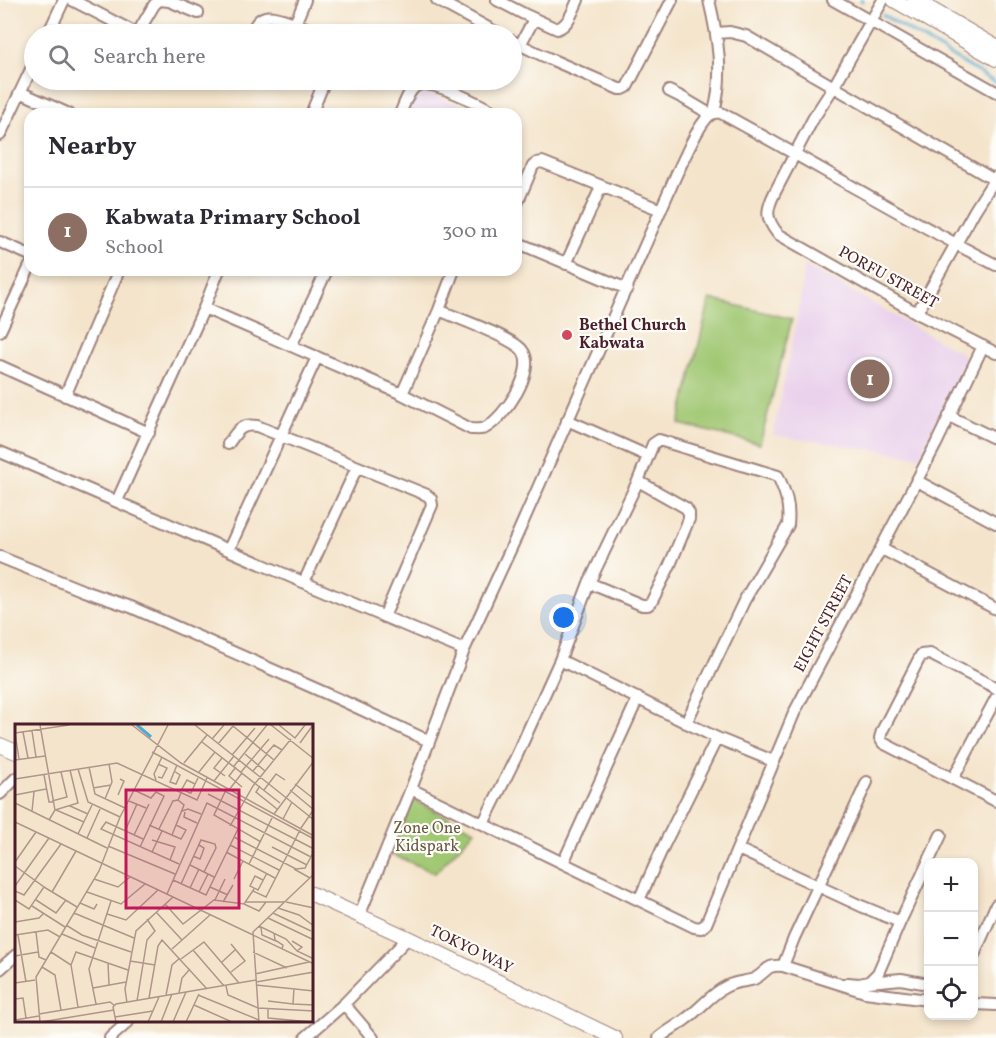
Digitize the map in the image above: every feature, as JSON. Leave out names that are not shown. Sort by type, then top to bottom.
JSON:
[{"type":"main road","points":[[894,0],[996,59]]},
{"type":"main road","points":[[915,0],[996,47]]},
{"type":"main road","points":[[0,745],[15,752]]},
{"type":"main road","name":"TOKYO WAY","points":[[314,895],[615,1038]]},
{"type":"street","points":[[53,24],[64,0]]},
{"type":"street","points":[[72,0],[119,24]]},
{"type":"street","points":[[144,24],[154,5],[160,0],[169,1],[198,13]]},
{"type":"street","points":[[255,24],[264,17],[272,16],[295,24],[305,0]]},
{"type":"street","points":[[437,0],[471,24]]},
{"type":"street","points":[[497,0],[557,29],[567,22],[578,0]]},
{"type":"street","points":[[522,46],[622,89],[627,87],[672,0]]},
{"type":"street","points":[[359,916],[464,650],[661,210],[698,131],[712,113],[719,86],[720,60],[709,0]]},
{"type":"street","points":[[833,0],[996,92]]},
{"type":"street","points":[[795,153],[883,0]]},
{"type":"street","points":[[522,35],[534,19]]},
{"type":"street","points":[[716,33],[730,32],[746,36],[833,88],[996,179],[955,244],[918,313]]},
{"type":"street","points":[[0,135],[24,84]]},
{"type":"street","points":[[314,108],[322,90]]},
{"type":"street","points":[[403,108],[412,90]]},
{"type":"street","points":[[447,90],[486,108]]},
{"type":"street","points":[[669,91],[712,113],[721,113],[996,265]]},
{"type":"street","points":[[20,92],[56,108]]},
{"type":"street","name":"PORFU STREET","points":[[795,153],[769,204],[770,223],[778,234],[918,313],[996,353]]},
{"type":"street","points":[[522,189],[533,166],[543,162],[661,210]]},
{"type":"street","points":[[566,264],[601,187]]},
{"type":"street","points":[[0,242],[24,252]]},
{"type":"street","points":[[522,245],[627,289]]},
{"type":"street","points":[[0,331],[25,276]]},
{"type":"street","points":[[64,396],[116,276]]},
{"type":"street","points":[[117,501],[217,276]]},
{"type":"street","points":[[291,346],[324,276]]},
{"type":"street","points":[[402,394],[452,276]]},
{"type":"street","points":[[204,308],[402,394],[471,429],[485,428],[502,414],[515,397],[524,377],[527,361],[524,352],[503,337],[439,310]]},
{"type":"street","name":"EIGHT STREET","points":[[639,900],[694,927],[701,928],[706,924],[795,711],[882,549],[983,346]]},
{"type":"street","points":[[229,549],[317,357]]},
{"type":"street","points":[[0,366],[149,433]]},
{"type":"street","points":[[950,416],[996,439]]},
{"type":"street","points":[[567,420],[648,456]]},
{"type":"street","points":[[228,444],[241,427],[248,424],[257,426],[427,495],[432,505],[384,617]]},
{"type":"street","points":[[483,824],[560,660],[589,583],[638,481],[653,444],[658,440],[778,476],[787,495],[789,513],[788,525],[744,601],[686,723]]},
{"type":"street","points":[[0,452],[464,650]]},
{"type":"street","points":[[304,582],[357,467]]},
{"type":"street","points":[[589,583],[642,605],[648,605],[669,567],[689,519],[689,513],[686,508],[638,481]]},
{"type":"street","points":[[916,481],[996,523]]},
{"type":"street","points":[[882,549],[996,609]]},
{"type":"street","points":[[0,557],[84,591],[131,607],[429,741]]},
{"type":"street","points":[[996,688],[930,654],[921,655],[880,738],[883,743],[996,801]]},
{"type":"street","points":[[560,660],[717,738],[773,761]]},
{"type":"street","points":[[563,863],[638,698]]},
{"type":"street","points":[[953,778],[996,698]]},
{"type":"street","points":[[411,789],[639,900],[717,738]]},
{"type":"street","points":[[0,794],[15,778]]},
{"type":"street","points":[[783,966],[867,782]]},
{"type":"street","points":[[869,982],[878,973],[941,835]]},
{"type":"street","points":[[738,849],[900,922]]},
{"type":"street","points":[[978,947],[996,905]]},
{"type":"street","points":[[305,1038],[344,1004],[408,938]]},
{"type":"street","points":[[0,969],[15,956]]},
{"type":"street","points":[[659,1038],[725,986],[739,981],[752,980],[774,965],[865,992],[924,999]]},
{"type":"street","points":[[831,981],[859,984],[901,979],[924,983]]},
{"type":"street","points":[[344,1004],[373,1038]]},
{"type":"street","points":[[978,1004],[996,1005]]},
{"type":"street","points":[[110,1038],[127,1023]]},
{"type":"shaded area","points":[[419,90],[469,108],[410,108]]},
{"type":"shaded area","points":[[805,265],[966,356],[920,457],[773,435],[797,319]]},
{"type":"green space","points":[[710,299],[792,319],[760,444],[679,424]]},
{"type":"green space","name":"Zone One Kidspark","points":[[413,800],[475,830],[435,873],[391,854]]},
{"type":"waterway","points":[[883,15],[996,83]]},
{"type":"place","name":"Bethel Church Kabwata","points":[[567,335]]},
{"type":"place","name":"Kabwata Primary School","points":[[870,379]]}]
